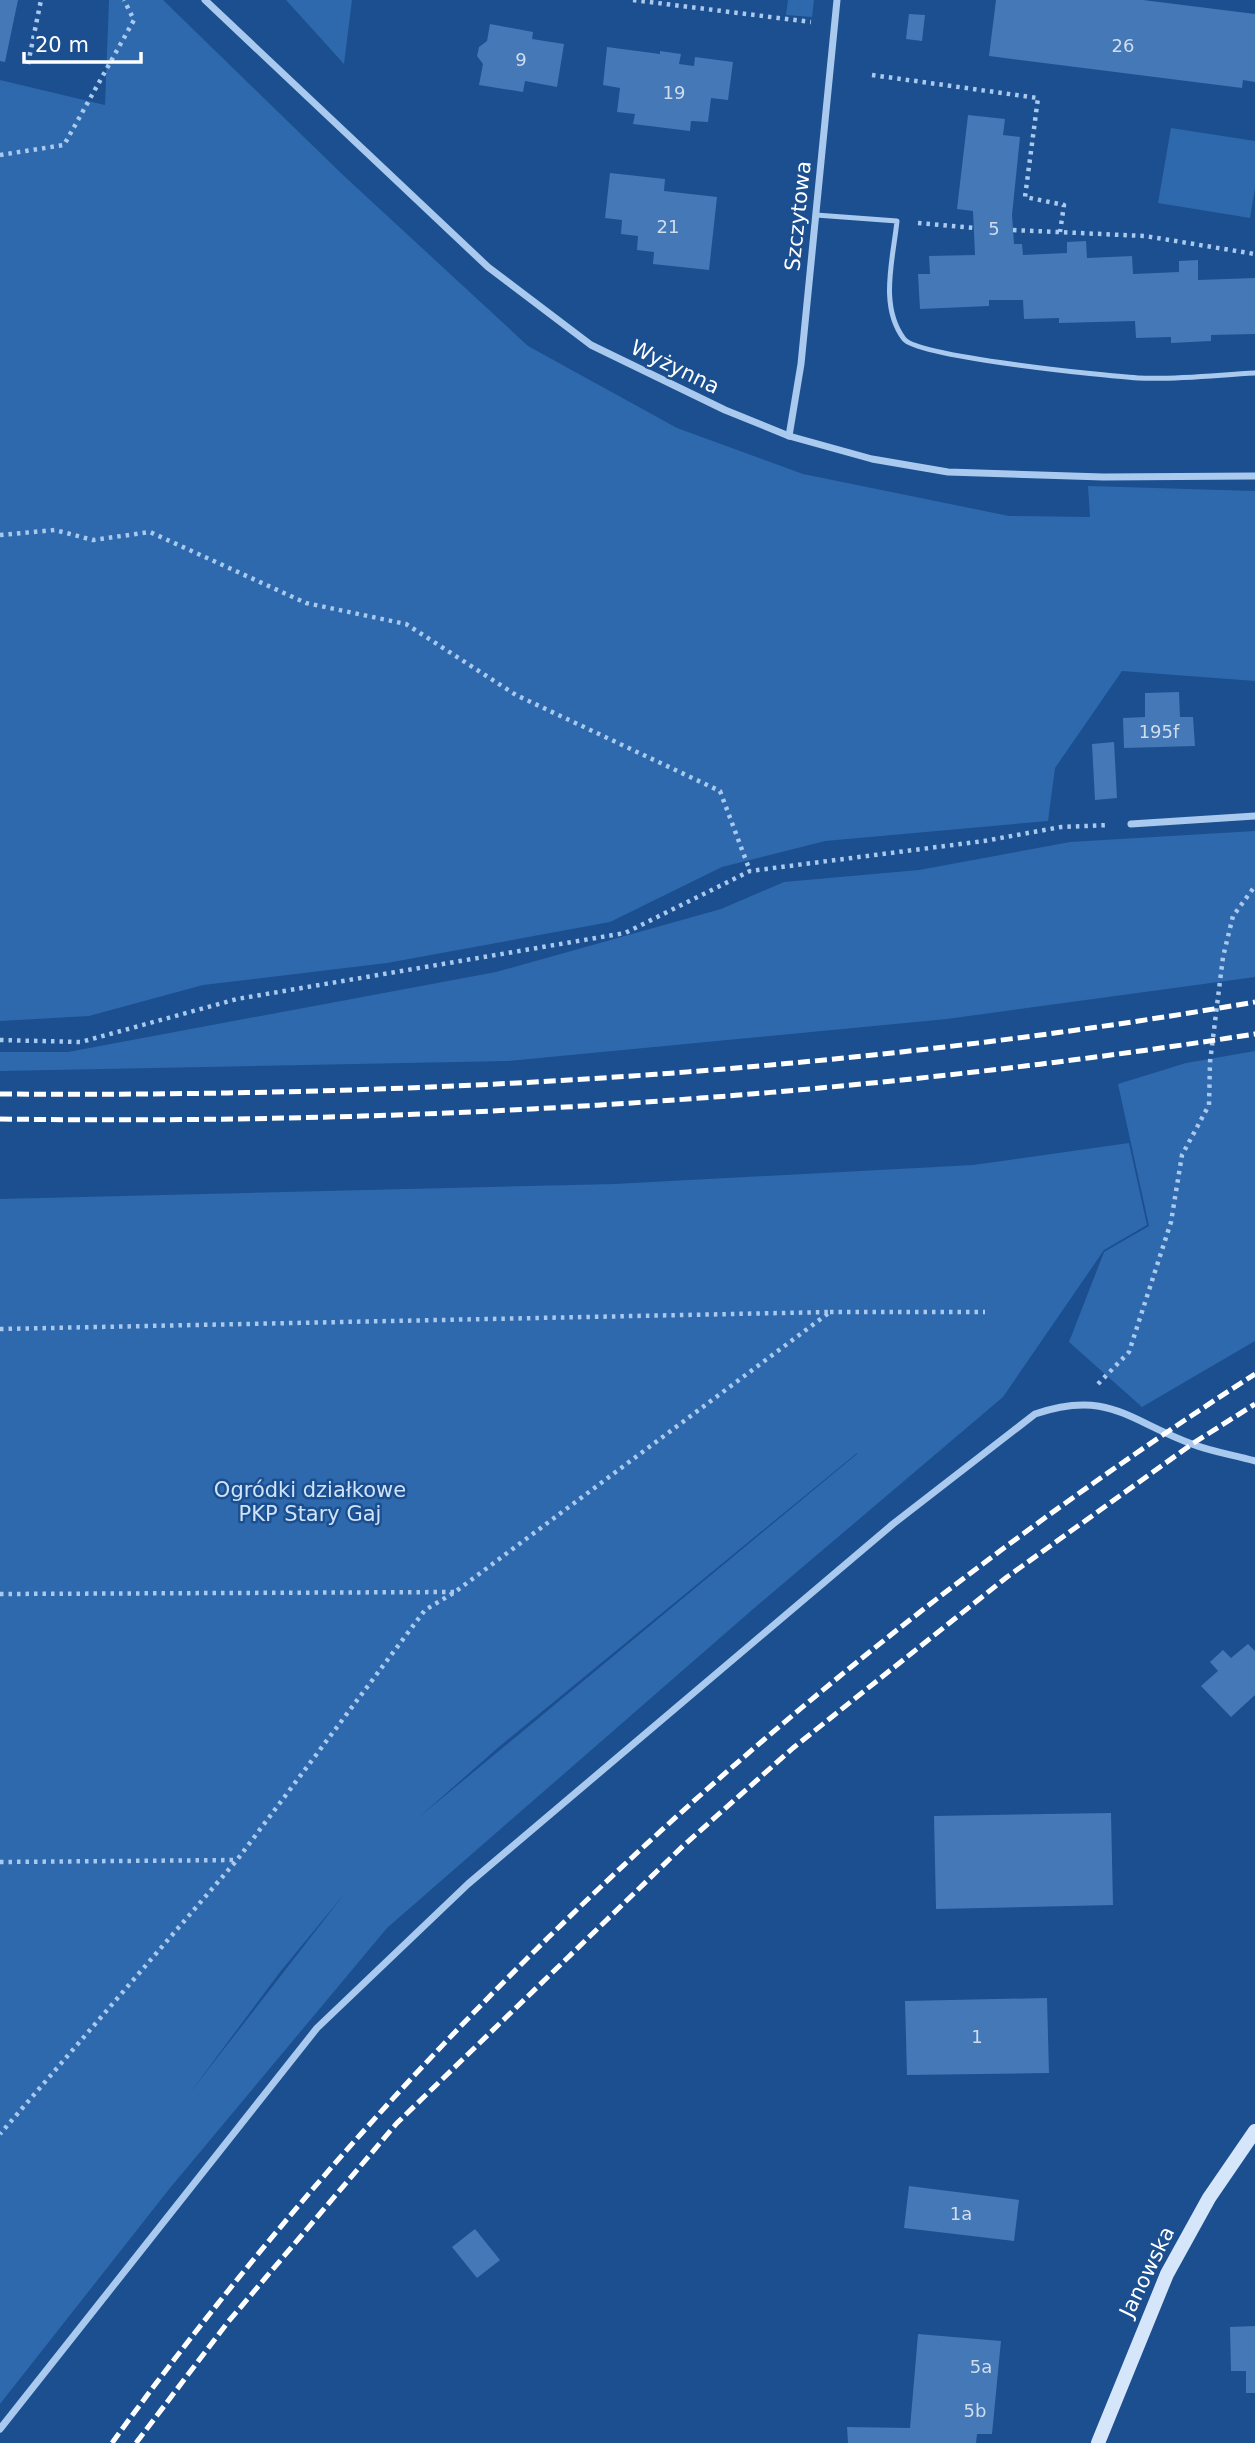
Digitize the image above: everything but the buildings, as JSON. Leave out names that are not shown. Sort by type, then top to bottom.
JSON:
[{"type":"street","name":"Wyżynna","points":[[205,0],[412,199],[488,267],[591,345],[649,376],[789,436],[872,458],[948,472],[1015,476],[1255,476]]},
{"type":"street","name":"Szczytowa","points":[[789,436],[801,364],[837,0]]},
{"type":"street","points":[[1131,824],[1255,816]]},
{"type":"street","points":[[0,2429],[317,2028],[448,1903],[893,1524],[1035,1414],[1056,1406],[1100,1404],[1192,1444],[1255,1461]]},
{"type":"street","name":"Janowska","points":[[1098,2443],[1167,2274],[1209,2198],[1255,2131]]},
{"type":"lane","points":[[816,215],[897,221],[889,304],[895,325],[907,343],[945,355],[1140,378],[1255,373]]},
{"type":"path","points":[[28,64],[41,0]]},
{"type":"path","points":[[0,155],[64,145],[134,20],[124,0]]},
{"type":"path","points":[[633,0],[812,22]]},
{"type":"path","points":[[872,75],[1038,98],[1025,197],[1064,205],[1060,232]]},
{"type":"path","points":[[897,221],[974,228]]},
{"type":"path","points":[[1013,230],[1145,236],[1255,254]]},
{"type":"path","points":[[0,535],[55,530],[93,540],[150,532],[306,603],[406,624],[516,695],[720,791],[750,871]]},
{"type":"path","points":[[0,1040],[81,1042],[237,999],[625,933],[750,871],[985,841],[1061,827],[1131,824]]},
{"type":"path","points":[[1078,1405],[1129,1352],[1171,1222],[1182,1156],[1209,1105],[1210,1062],[1221,978],[1233,915],[1255,886]]},
{"type":"path","points":[[0,2134],[237,1860],[425,1611],[830,1312]]},
{"type":"path","points":[[0,1329],[830,1312],[985,1312]]},
{"type":"path","points":[[0,1594],[455,1591]]},
{"type":"path","points":[[0,1862],[237,1860]]},
{"type":"green space","points":[[109,0],[163,0],[343,175],[528,346],[677,428],[803,474],[1009,516],[1090,517],[1088,486],[1255,491],[1255,681],[1122,671],[1055,768],[1048,821],[825,841],[722,867],[610,922],[387,963],[203,985],[89,1016],[0,1021],[0,80],[105,105]]},
{"type":"green space","points":[[286,0],[352,0],[344,64]]},
{"type":"green space","points":[[788,0],[814,0],[812,17],[786,15]]},
{"type":"green space","points":[[1171,128],[1255,141],[1255,188],[1250,218],[1158,203]]},
{"type":"green space","points":[[1255,831],[1255,977],[947,1019],[507,1061],[0,1071],[0,1052],[68,1052],[496,972],[721,909],[784,882],[919,870],[1070,842]]},
{"type":"green space","points":[[1255,1051],[1255,1341],[1142,1407],[1069,1342],[1104,1252],[1149,1226],[1118,1084],[1186,1063]]},
{"type":"green space","name":"Ogródki działkowe PKP Stary Gaj","points":[[1129,1143],[1147,1225],[1104,1250],[1003,1397],[752,1610],[387,1928],[170,2188],[0,2404],[0,1199],[614,1184],[973,1165]],"holes":[[[857,1454],[418,1818],[500,1746]],[[345,1893],[189,2094],[280,1972]]]},
{"type":"railway","points":[[0,1094],[315,1091],[630,1076],[787,1064],[943,1047],[1099,1027],[1255,1002]]},
{"type":"railway","points":[[0,1119],[315,1117],[629,1103],[943,1076],[1255,1034]]},
{"type":"railway","points":[[112,2443],[231,2287],[358,2137],[493,1993],[634,1856],[781,1725],[934,1601],[1092,1484],[1255,1374]]},
{"type":"railway","points":[[136,2443],[228,2322],[397,2123],[683,1846],[793,1748],[1007,1577],[1192,1444],[1255,1404]]}]
